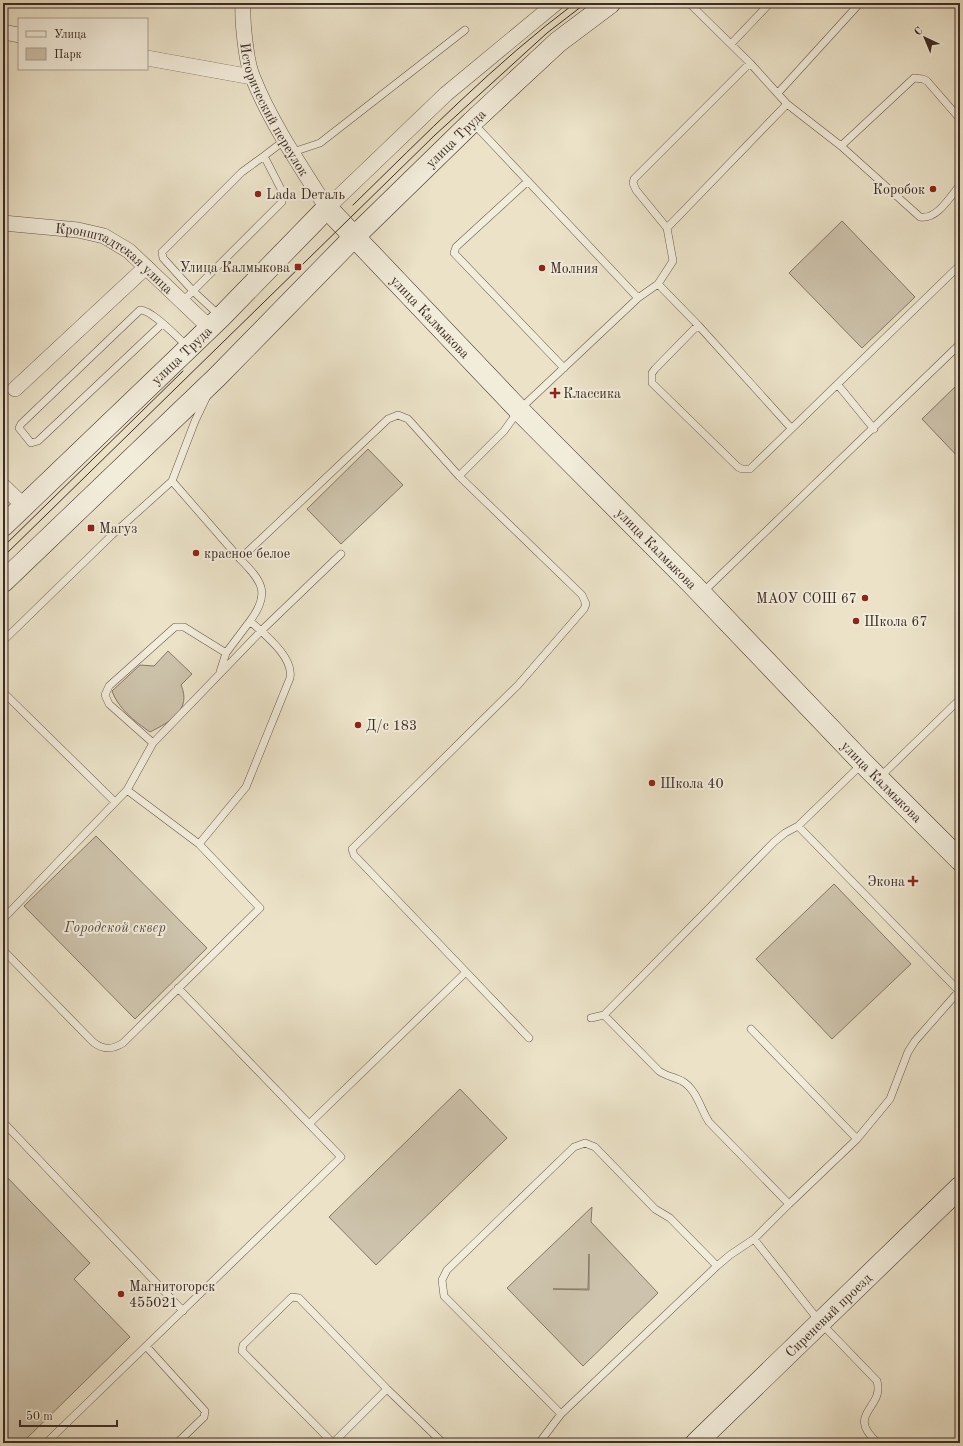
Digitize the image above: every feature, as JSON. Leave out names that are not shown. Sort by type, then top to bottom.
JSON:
[{"type":"main road","name":"улица Труда","points":[[3,582],[217,377],[354,237],[472,122],[558,42],[610,3]]},
{"type":"main road","name":"улица Труда","points":[[10,517],[215,322],[327,208]]},
{"type":"main road","points":[[327,208],[354,237]]},
{"type":"main road","name":"улица Калмыкова","points":[[354,237],[519,410],[701,595],[863,763],[960,860]]},
{"type":"main road","name":"Сиреневый проезд","points":[[696,1443],[960,1187]]},
{"type":"street","name":"Исторический переулок","points":[[243,3],[244,31],[252,77],[289,146],[327,208]]},
{"type":"street","points":[[327,208],[446,94],[540,8],[556,3]]},
{"type":"street","points":[[3,32],[18,35]]},
{"type":"street","points":[[148,58],[252,77]]},
{"type":"street","name":"Кронштадтская улица","points":[[3,223],[78,230],[104,236],[129,251],[182,302],[215,322]]},
{"type":"street","points":[[16,389],[146,267]]},
{"type":"street","points":[[3,486],[10,517]]},
{"type":"lane","points":[[689,3],[750,63],[778,92],[787,104],[841,146],[920,217],[925,218],[935,214],[960,185]]},
{"type":"lane","points":[[731,44],[770,3]]},
{"type":"lane","points":[[778,92],[860,3]]},
{"type":"lane","points":[[215,322],[193,291],[162,258],[162,252],[242,172],[264,156],[289,146],[320,143],[465,30]]},
{"type":"lane","points":[[459,476],[504,431],[519,410],[638,298],[658,284],[673,261],[667,228],[636,190],[633,183],[634,179],[750,63]]},
{"type":"lane","points":[[841,146],[914,78],[927,81],[960,119]]},
{"type":"lane","points":[[667,228],[787,104]]},
{"type":"lane","points":[[472,122],[638,298]]},
{"type":"lane","points":[[182,302],[282,202],[283,193],[264,156]]},
{"type":"lane","points":[[528,181],[456,247],[454,253],[564,368]]},
{"type":"lane","points":[[698,325],[655,369],[651,378],[655,387],[742,469],[750,469],[960,265]]},
{"type":"lane","points":[[658,284],[698,325],[791,428]]},
{"type":"lane","points":[[162,324],[38,442],[31,442],[21,432],[19,428],[21,424],[138,312],[144,310],[162,324],[188,348]]},
{"type":"lane","points":[[701,595],[960,344]]},
{"type":"lane","points":[[3,641],[112,535],[172,481],[195,421],[217,377]]},
{"type":"lane","points":[[838,385],[874,429]]},
{"type":"lane","points":[[240,559],[393,416],[398,415],[408,419],[459,476],[582,595],[586,604],[582,614],[518,685],[352,849],[354,855],[529,1038]]},
{"type":"lane","points":[[172,481],[240,559],[256,575],[263,593],[258,610],[226,653],[219,674]]},
{"type":"lane","points":[[3,919],[127,790],[153,743],[261,631],[341,554]]},
{"type":"lane","points":[[199,844],[246,787],[290,678],[291,672],[287,659],[250,621]]},
{"type":"lane","points":[[153,743],[109,704],[105,695],[109,686],[175,627],[184,627],[226,653]]},
{"type":"lane","points":[[3,692],[116,802]]},
{"type":"lane","points":[[879,778],[960,699]]},
{"type":"lane","points":[[591,1018],[604,1015],[774,842],[785,832],[798,826],[863,763]]},
{"type":"lane","points":[[3,950],[93,1042],[100,1047],[108,1049],[116,1048],[123,1043],[260,908],[199,844],[127,790]]},
{"type":"lane","points":[[540,1443],[561,1414],[717,1266],[730,1255],[754,1239],[856,1139],[890,1099],[908,1052],[915,1041],[960,991],[798,826]]},
{"type":"lane","points":[[309,1124],[466,972]]},
{"type":"lane","points":[[46,1443],[341,1157],[178,988]]},
{"type":"lane","points":[[604,1015],[659,1071],[666,1076],[681,1081],[690,1087],[700,1102],[703,1112],[709,1122],[789,1204]]},
{"type":"lane","points":[[751,1029],[856,1139]]},
{"type":"lane","points":[[3,1122],[183,1311]]},
{"type":"lane","points":[[561,1414],[444,1296],[442,1280],[447,1270],[574,1147],[585,1143],[595,1147],[656,1209],[670,1218],[717,1266]]},
{"type":"lane","points":[[754,1239],[820,1322],[877,1381],[878,1392],[866,1413],[864,1425],[869,1435],[878,1443]]},
{"type":"lane","points":[[387,1389],[334,1443],[243,1353],[242,1347],[290,1298],[297,1297],[387,1389],[443,1443]]},
{"type":"lane","points":[[146,1346],[206,1411],[204,1417],[177,1443]]},
{"type":"green space","points":[[842,221],[915,297],[862,348],[789,273]]},
{"type":"green space","points":[[960,382],[960,459],[922,419]]},
{"type":"green space","points":[[368,449],[403,485],[341,544],[307,509]]},
{"type":"green space","points":[[168,651],[192,674],[181,685],[184,694],[184,701],[177,714],[165,724],[150,732],[122,709],[112,691],[140,665],[154,666]]},
{"type":"green space","name":"Городской сквер","points":[[96,836],[207,948],[135,1019],[24,906]]},
{"type":"green space","points":[[834,884],[911,964],[832,1039],[756,959]]},
{"type":"green space","points":[[460,1089],[507,1138],[376,1265],[329,1217]]},
{"type":"green space","points":[[3,1173],[90,1263],[74,1279],[130,1337],[22,1443],[3,1443]]},
{"type":"green space","points":[[592,1207],[591,1222],[658,1293],[583,1366],[507,1288]],"holes":[[[589,1254],[589,1290],[553,1289],[588,1289]]]},
{"type":"tram line","points":[[353,205],[489,75],[545,26],[575,3]]},
{"type":"tram line","points":[[3,557],[435,135],[547,33],[586,3]]},
{"type":"tram line","points":[[3,547],[183,371]]},
{"type":"place","name":"Коробок","points":[[933,189]]},
{"type":"place","name":"Lada Dеталь","points":[[258,194]]},
{"type":"place","name":"Улица Калмыкова","points":[[298,267]]},
{"type":"place","name":"Молния","points":[[542,268]]},
{"type":"place","name":"Классика","points":[[555,393]]},
{"type":"place","name":"Магуз","points":[[91,528]]},
{"type":"place","name":"красное белое","points":[[196,553]]},
{"type":"place","name":"МАОУ СОШ 67","points":[[865,598]]},
{"type":"place","name":"Школа 67","points":[[856,621]]},
{"type":"place","name":"Д/с 183","points":[[358,725]]},
{"type":"place","name":"Школа 40","points":[[652,783]]},
{"type":"place","name":"Экона","points":[[913,881]]},
{"type":"place","name":"Магнитогорск 455021","points":[[121,1294]]}]
